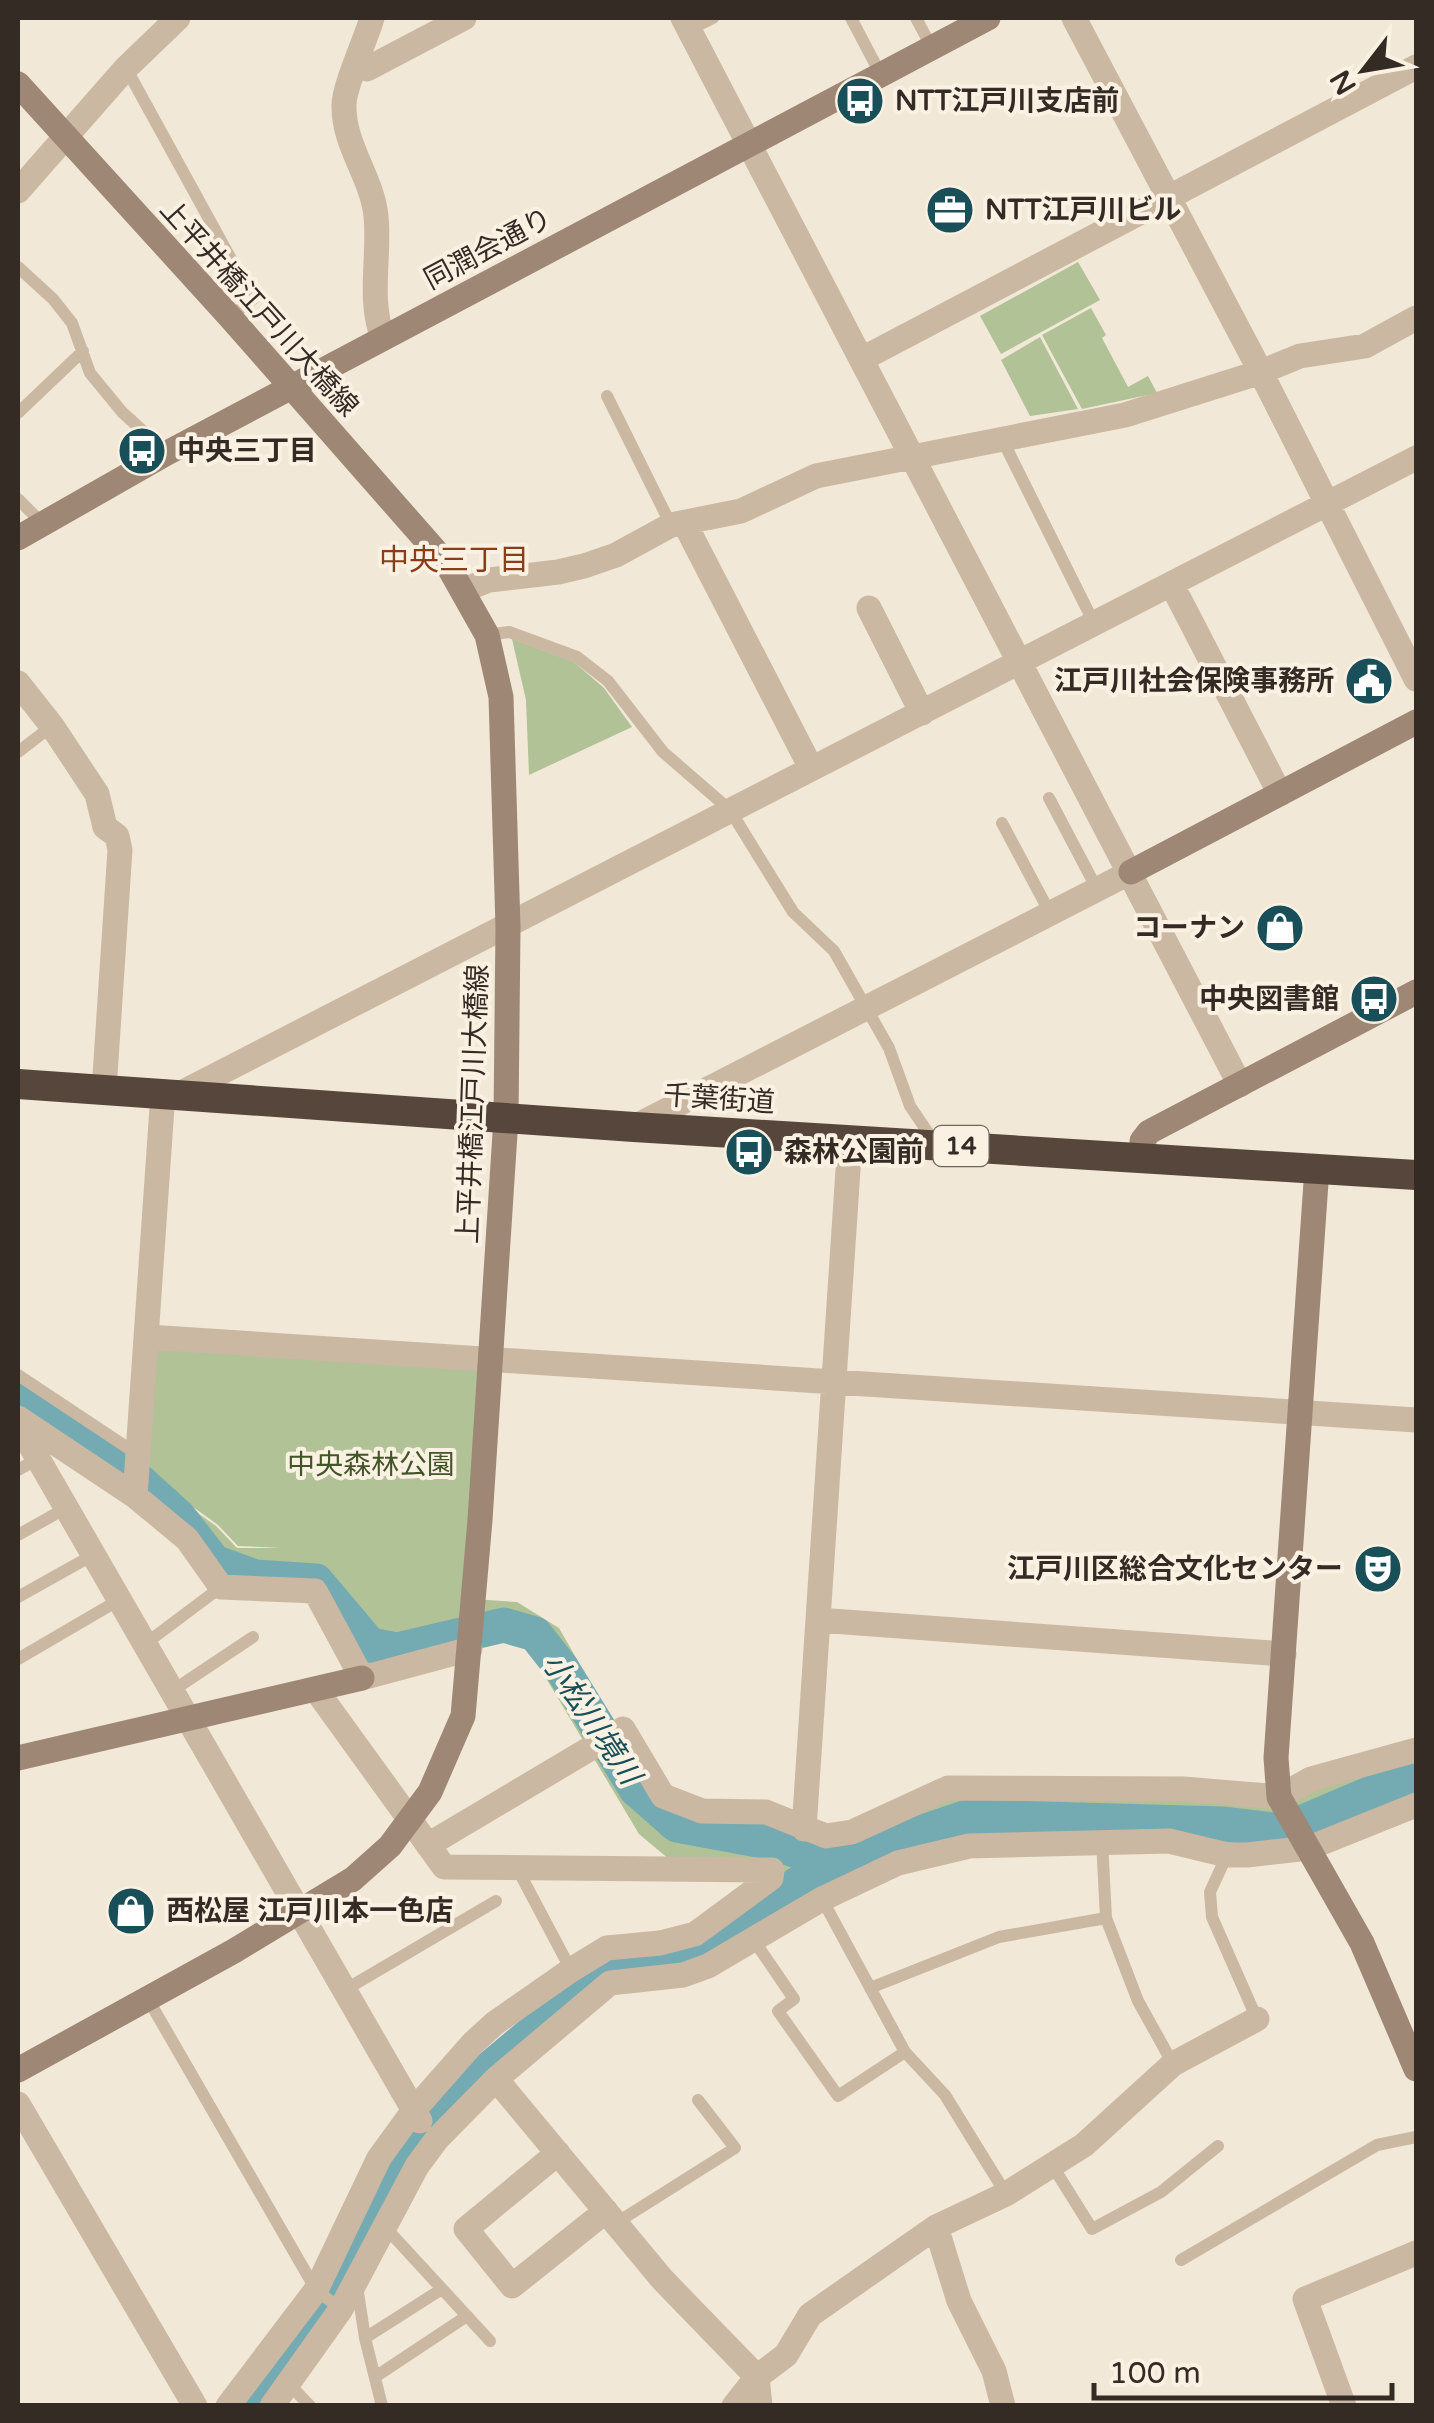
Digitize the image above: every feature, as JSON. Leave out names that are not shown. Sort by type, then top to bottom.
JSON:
[{"type":"highway","name":"千葉街道","points":[[18,1084],[634,1127],[1416,1174]]},
{"type":"street","points":[[18,192],[126,68],[178,18]]},
{"type":"street","points":[[372,18],[344,102],[346,124],[368,180],[376,215],[376,320],[383,338]]},
{"type":"street","points":[[357,65],[368,69],[464,18]]},
{"type":"street","name":"同潤会通り","points":[[18,538],[166,453],[988,18]]},
{"type":"street","points":[[1074,18],[1416,679]]},
{"type":"street","points":[[686,24],[1240,1084]]},
{"type":"street","points":[[862,359],[1416,67]]},
{"type":"street","name":"上平井橋江戸川大橋線","points":[[18,84],[230,317],[447,564],[464,590],[486,636],[501,696],[508,926],[506,1118],[471,1638],[463,1716],[444,1764],[410,1820],[373,1863],[330,1895],[18,2070]]},
{"type":"street","points":[[464,590],[489,580],[558,572],[616,555],[678,524],[740,512],[816,476],[1125,415],[1300,356],[1365,346],[1416,318]]},
{"type":"street","points":[[137,1475],[172,1093],[508,926],[1416,458]]},
{"type":"street","points":[[678,524],[811,768]]},
{"type":"street","points":[[1172,585],[1280,794]]},
{"type":"street","points":[[869,608],[922,713]]},
{"type":"street","points":[[18,682],[96,794],[105,827],[117,836],[120,850],[104,1090]]},
{"type":"street","points":[[634,1127],[1416,722]]},
{"type":"street","points":[[1142,1156],[1142,1141],[1149,1132],[1416,992]]},
{"type":"street","points":[[804,1829],[850,1140]]},
{"type":"street","points":[[1317,1168],[1276,1758],[1283,1804],[1362,1943],[1416,2070]]},
{"type":"street","points":[[148,1337],[1416,1420]]},
{"type":"street","points":[[18,1421],[137,1475],[221,1587],[315,1591],[362,1678]]},
{"type":"street","points":[[18,1421],[27,1464],[66,1508],[343,1991],[424,2123]]},
{"type":"street","points":[[818,1620],[1284,1654]]},
{"type":"street","points":[[18,1758],[362,1678],[471,1638]]},
{"type":"street","points":[[272,2406],[289,2384],[329,2300],[379,2158],[424,2123],[496,2079],[571,1970],[607,1948],[660,1943],[695,1934],[771,1878],[772,1870],[444,1867],[316,1690]]},
{"type":"street","points":[[428,1845],[623,1729],[663,1796],[702,1811],[766,1812],[826,1836],[852,1832],[948,1788],[1184,1789],[1283,1804]]},
{"type":"street","points":[[1283,1804],[1311,1779],[1416,1750]]},
{"type":"street","points":[[228,2406],[329,2300],[356,2283],[417,2166],[424,2123],[473,2043],[610,1983],[683,1974],[708,1966],[822,1899],[898,1863],[969,1846],[1102,1841],[1169,1841],[1227,1855],[1304,1841],[1416,1804]]},
{"type":"street","points":[[734,2406],[757,2377],[786,2355],[810,2315],[936,2227],[1006,2194],[1084,2144],[1172,2064],[1258,2019]]},
{"type":"street","points":[[496,2079],[662,2280],[757,2377],[760,2406]]},
{"type":"street","points":[[18,2104],[195,2406]]},
{"type":"street","points":[[558,2153],[466,2229],[512,2286],[611,2217]]},
{"type":"street","points":[[936,2227],[959,2301],[994,2372],[1003,2406]]},
{"type":"street","points":[[1344,2406],[1305,2299],[1416,2253]]},
{"type":"lane","points":[[686,24],[713,18]]},
{"type":"lane","points":[[850,18],[881,74]]},
{"type":"lane","points":[[916,18],[932,48]]},
{"type":"lane","points":[[126,68],[253,298],[230,317]]},
{"type":"lane","points":[[18,267],[72,323],[90,373],[122,412],[166,453]]},
{"type":"lane","points":[[18,413],[82,351]]},
{"type":"lane","points":[[607,396],[678,524]]},
{"type":"lane","points":[[1002,439],[1095,625]]},
{"type":"lane","points":[[18,499],[42,523]]},
{"type":"lane","points":[[486,636],[509,632],[577,657],[608,681],[663,752],[730,810],[794,912],[834,951],[889,1048],[906,1096],[936,1144]]},
{"type":"lane","points":[[18,752],[52,726]]},
{"type":"lane","points":[[1050,798],[1098,889]]},
{"type":"lane","points":[[1002,823],[1050,912]]},
{"type":"lane","points":[[18,1374],[137,1475]]},
{"type":"lane","points":[[18,1535],[66,1508]]},
{"type":"lane","points":[[18,1596],[93,1555]]},
{"type":"lane","points":[[145,1644],[221,1587]]},
{"type":"lane","points":[[18,1659],[120,1600]]},
{"type":"lane","points":[[172,1691],[253,1637]]},
{"type":"lane","points":[[1102,1841],[1106,1918],[1138,2001],[1172,2064]]},
{"type":"lane","points":[[1227,1855],[1210,1892],[1213,1923],[1258,2019]]},
{"type":"lane","points":[[518,1870],[571,1970]]},
{"type":"lane","points":[[822,1899],[905,2052],[946,2095],[1006,2194]]},
{"type":"lane","points":[[343,1991],[496,1901]]},
{"type":"lane","points":[[870,1988],[999,1937],[1106,1918]]},
{"type":"lane","points":[[754,1939],[794,1999],[778,2012],[838,2096],[905,2052]]},
{"type":"lane","points":[[148,1999],[329,2300]]},
{"type":"lane","points":[[611,2217],[735,2148],[698,2100]]},
{"type":"lane","points":[[1181,2260],[1377,2145],[1416,2137]]},
{"type":"lane","points":[[1052,2165],[1092,2229],[1161,2192],[1218,2146]]},
{"type":"lane","points":[[385,2227],[490,2342]]},
{"type":"lane","points":[[356,2283],[382,2406]]},
{"type":"lane","points":[[365,2338],[442,2289]]},
{"type":"lane","points":[[376,2377],[468,2316]]},
{"type":"lane","points":[[289,2384],[310,2406]]},
{"type":"green space","points":[[1078,262],[1100,300],[1001,354],[980,316]]},
{"type":"green space","points":[[1091,308],[1128,387],[1148,376],[1157,393],[1082,409],[1042,335]]},
{"type":"green space","points":[[1040,337],[1078,409],[1030,416],[1001,360]]},
{"type":"green space","points":[[512,639],[574,662],[604,688],[632,727],[529,775],[526,700]]},
{"type":"green space","name":"中央森林公園","points":[[151,1344],[484,1364],[472,1599],[517,1602],[559,1628],[653,1792],[763,1821],[792,1836],[948,1793],[1267,1803],[1416,1741],[1416,1800],[1313,1841],[1253,1850],[959,1840],[705,1962],[710,1932],[783,1877],[670,1860],[639,1834],[522,1638],[480,1640],[364,1672],[315,1589],[222,1585],[137,1495],[142,1473],[216,1526],[237,1548],[282,1548],[238,1546],[218,1525],[142,1470]]},
{"type":"green space","points":[[18,1372],[135,1457],[131,1490],[18,1413]]},
{"type":"waterway","name":"小松川境川","points":[[18,1396],[137,1479],[179,1517],[214,1562],[255,1577],[316,1581],[370,1645],[397,1650],[504,1625],[535,1634],[561,1667],[636,1789],[677,1825],[774,1843],[832,1863]]},
{"type":"waterway","name":"小松川境川","points":[[248,2406],[273,2376],[339,2275],[440,2110],[610,1968],[649,1954],[716,1943],[775,1898],[832,1863],[967,1817],[1224,1824],[1282,1831],[1416,1774]]},
{"type":"place","name":"NTT江戸川支店前","points":[[860,101]]},
{"type":"place","name":"NTT江戸川ビル","points":[[950,210]]},
{"type":"place","name":"中央三丁目","points":[[142,451]]},
{"type":"place","name":"江戸川社会保険事務所","points":[[1369,681]]},
{"type":"place","name":"コーナン","points":[[1280,928]]},
{"type":"place","name":"中央図書館","points":[[1374,999]]},
{"type":"place","name":"森林公園前","points":[[749,1152]]},
{"type":"place","name":"江戸川区総合文化センター","points":[[1378,1569]]},
{"type":"place","name":"西松屋 江戸川本一色店","points":[[131,1911]]},
{"type":"district","name":"中央三丁目","points":[[454,560]]}]
